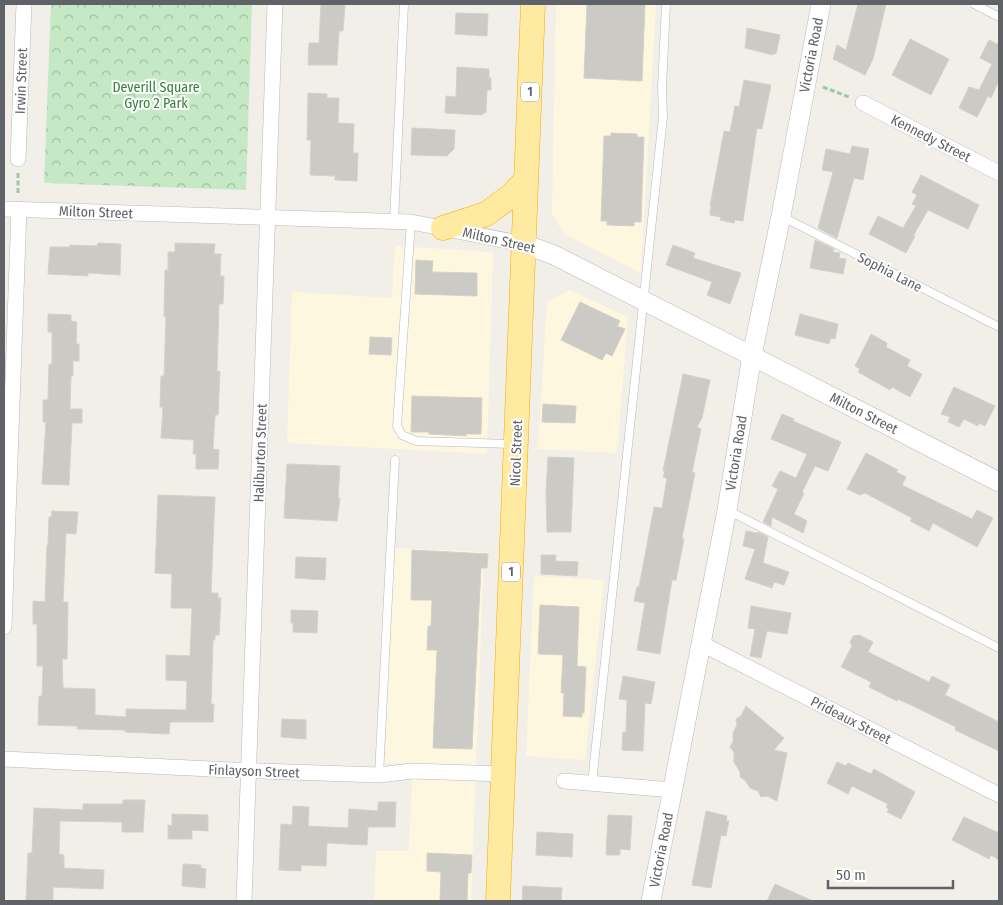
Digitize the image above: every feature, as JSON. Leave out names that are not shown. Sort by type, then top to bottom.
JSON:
[{"type":"highway","name":"Nicol Street","points":[[498,901],[533,4]]},
{"type":"highway","points":[[443,228],[486,214],[512,195],[526,180]]},
{"type":"street","name":"Irwin Street","points":[[18,159],[24,4]]},
{"type":"street","name":"Haliburton Street","points":[[244,901],[275,4]]},
{"type":"street","name":"Victoria Road","points":[[651,901],[727,510],[752,355],[781,216],[821,4]]},
{"type":"street","name":"Kennedy Street","points":[[863,103],[999,173]]},
{"type":"street","name":"Milton Street","points":[[11,209],[411,222],[524,244],[554,255],[999,482]]},
{"type":"street","points":[[4,627],[11,209]]},
{"type":"street","name":"Prideaux Street","points":[[702,644],[999,795]]},
{"type":"street","name":"Finlayson Street","points":[[4,759],[249,771],[379,775],[412,771],[504,774]]},
{"type":"street","points":[[564,781],[673,790]]},
{"type":"lane","points":[[394,221],[404,4]]},
{"type":"lane","points":[[592,784],[663,117],[662,87],[666,4]]},
{"type":"lane","points":[[974,4],[999,17]]},
{"type":"lane","name":"Sophia Lane","points":[[781,216],[999,327]]},
{"type":"lane","points":[[411,222],[397,426],[402,435],[416,441],[516,444]]},
{"type":"lane","points":[[379,775],[395,460]]},
{"type":"lane","points":[[727,510],[999,648]]},
{"type":"path","points":[[806,80],[863,103]]},
{"type":"path","points":[[11,209],[18,159]]},
{"type":"shaded area","points":[[556,4],[656,4],[641,273],[564,234],[552,214]]},
{"type":"shaded area","points":[[395,246],[493,252],[487,454],[287,443],[292,292],[392,298]]},
{"type":"shaded area","points":[[570,290],[628,317],[617,453],[538,449],[547,302]]},
{"type":"shaded area","points":[[393,548],[484,552],[471,901],[374,901],[376,851],[409,851],[413,763],[385,763]]},
{"type":"shaded area","points":[[534,576],[604,580],[585,760],[526,756]]},
{"type":"green space","name":"Deverill Square Gyro 2 Park","points":[[51,4],[252,4],[246,190],[44,183]]},
{"type":"building","points":[[321,4],[345,4],[343,31],[339,31],[337,65],[308,65],[309,43],[319,43]]},
{"type":"building","points":[[587,4],[645,4],[642,81],[584,78]]},
{"type":"building","points":[[858,4],[886,4],[873,59],[865,75],[833,59],[837,45],[846,50]]},
{"type":"building","points":[[456,13],[488,14],[487,36],[455,34]]},
{"type":"building","points":[[747,28],[780,35],[776,54],[773,53],[773,55],[745,48]]},
{"type":"building","points":[[910,39],[949,59],[931,95],[892,75]]},
{"type":"building","points":[[989,40],[999,45],[999,80],[991,98],[988,96],[977,117],[959,108],[969,87],[979,90],[992,64],[980,58]]},
{"type":"building","points":[[457,67],[489,69],[491,90],[487,90],[486,113],[482,115],[445,113],[446,96],[456,97]]},
{"type":"building","points":[[744,80],[771,85],[762,129],[757,128],[743,221],[735,220],[734,223],[720,220],[721,217],[710,215],[710,206],[724,131],[730,132],[735,106],[739,107]]},
{"type":"building","points":[[308,93],[327,94],[327,98],[339,98],[338,123],[354,124],[353,153],[358,153],[357,181],[335,180],[335,176],[310,175],[311,140],[307,140]]},
{"type":"building","points":[[412,128],[455,130],[454,149],[447,156],[411,155]]},
{"type":"building","points":[[611,133],[637,134],[637,137],[644,137],[641,222],[634,222],[634,226],[607,225],[607,221],[601,221],[604,136],[611,136]]},
{"type":"building","points":[[852,146],[869,149],[863,180],[854,178],[837,238],[818,228],[833,172],[822,170],[826,149],[850,154]]},
{"type":"building","points":[[921,175],[979,205],[968,229],[928,210],[913,236],[915,236],[906,253],[869,234],[878,216],[903,228],[916,206],[912,204],[917,195],[912,192]]},
{"type":"building","points":[[815,240],[834,249],[833,252],[840,253],[839,258],[846,259],[843,274],[810,268]]},
{"type":"building","points":[[98,243],[121,244],[120,275],[88,273],[88,276],[48,274],[50,247],[70,247],[70,245],[97,246]]},
{"type":"building","points":[[175,243],[215,244],[214,254],[221,254],[220,276],[224,276],[223,304],[219,304],[217,372],[220,371],[218,415],[215,415],[213,449],[219,450],[218,469],[196,469],[196,454],[193,454],[194,440],[161,438],[163,407],[160,407],[161,376],[164,376],[166,317],[164,316],[165,270],[168,270],[168,252],[175,252]]},
{"type":"building","points":[[673,245],[695,253],[693,258],[741,273],[730,304],[707,295],[712,282],[666,265]]},
{"type":"building","points":[[416,260],[433,261],[432,272],[477,273],[477,296],[415,294]]},
{"type":"building","points":[[580,302],[620,321],[617,326],[625,329],[612,356],[606,353],[602,360],[561,340]]},
{"type":"building","points":[[48,314],[71,315],[71,321],[77,322],[76,344],[79,344],[79,361],[73,361],[70,409],[82,409],[82,423],[72,423],[69,485],[42,484],[46,422],[43,422],[43,400],[48,400],[49,364],[52,364],[52,332],[48,332]]},
{"type":"building","points":[[800,314],[838,324],[835,339],[831,338],[829,344],[795,335]]},
{"type":"building","points":[[871,334],[887,343],[886,347],[910,360],[907,366],[922,374],[910,397],[892,387],[890,390],[858,372],[860,369],[855,366]]},
{"type":"building","points":[[370,337],[392,338],[391,355],[369,354]]},
{"type":"building","points":[[683,374],[710,380],[702,418],[697,427],[701,429],[692,472],[695,473],[676,580],[672,580],[660,654],[637,650],[645,603],[634,601],[637,587],[639,587],[654,507],[662,508],[667,478],[663,477],[665,471],[663,471]]},
{"type":"building","points":[[954,387],[995,406],[985,426],[979,423],[978,426],[964,419],[959,427],[948,422],[950,417],[941,414]]},
{"type":"building","points":[[412,396],[482,398],[481,434],[466,434],[466,436],[411,432]]},
{"type":"building","points":[[543,404],[576,406],[575,423],[542,422]]},
{"type":"building","points":[[782,414],[794,419],[793,421],[841,442],[828,471],[815,466],[802,492],[804,493],[794,514],[807,521],[803,533],[772,517],[771,526],[763,522],[778,489],[772,486],[780,471],[796,478],[807,454],[771,439]]},
{"type":"building","points":[[866,453],[898,470],[896,472],[906,477],[902,485],[972,519],[977,510],[993,518],[977,547],[933,523],[929,531],[910,521],[912,518],[865,493],[860,495],[847,489]]},
{"type":"building","points":[[548,457],[574,458],[571,532],[547,532],[546,492]]},
{"type":"building","points":[[287,464],[340,466],[338,498],[340,498],[337,521],[284,518]]},
{"type":"building","points":[[158,495],[215,497],[211,593],[218,593],[218,598],[221,598],[219,635],[215,635],[215,640],[213,640],[211,704],[214,704],[213,722],[170,722],[169,734],[125,732],[125,730],[77,729],[77,726],[38,725],[39,696],[42,696],[43,666],[37,666],[37,624],[33,624],[33,601],[45,602],[49,517],[51,517],[52,511],[78,512],[76,534],[66,533],[63,602],[68,602],[67,659],[62,659],[63,688],[95,689],[95,715],[126,717],[126,709],[186,710],[187,681],[166,680],[166,655],[190,656],[192,608],[171,608],[172,574],[155,573]]},
{"type":"building","points":[[746,531],[758,532],[768,537],[763,563],[789,572],[784,585],[774,582],[772,588],[745,579],[755,549],[743,546]]},
{"type":"building","points":[[412,550],[488,554],[487,568],[481,568],[472,749],[433,748],[437,650],[427,650],[428,626],[431,626],[432,600],[411,600]]},
{"type":"building","points":[[541,555],[556,555],[555,561],[578,562],[577,576],[541,574]]},
{"type":"building","points":[[296,557],[326,558],[325,580],[295,578]]},
{"type":"building","points":[[540,605],[579,607],[577,666],[586,667],[584,713],[582,713],[582,717],[563,716],[564,693],[561,693],[563,655],[538,654]]},
{"type":"building","points":[[751,606],[791,613],[787,634],[767,631],[761,658],[750,656],[755,629],[748,628]]},
{"type":"building","points":[[291,610],[318,611],[317,633],[293,632]]},
{"type":"building","points":[[859,635],[873,642],[868,652],[929,682],[932,676],[950,685],[945,695],[999,722],[999,751],[955,730],[956,727],[869,687],[871,682],[841,667],[852,646],[850,642],[853,636]]},
{"type":"building","points":[[623,676],[655,682],[651,704],[645,703],[643,751],[622,750],[623,732],[626,732],[627,700],[619,699]]},
{"type":"building","points":[[746,706],[784,738],[774,750],[787,753],[777,801],[767,796],[761,797],[758,791],[750,788],[745,780],[740,777],[740,772],[734,762],[734,752],[730,747],[737,725],[736,719],[741,716]]},
{"type":"building","points":[[282,719],[306,720],[306,739],[281,737]]},
{"type":"building","points":[[837,762],[846,766],[848,763],[871,774],[874,769],[915,792],[901,819],[887,812],[889,809],[886,807],[888,804],[852,786],[848,794],[827,783]]},
{"type":"building","points":[[123,800],[145,800],[143,832],[122,832],[122,822],[60,821],[59,854],[64,855],[64,868],[104,870],[103,889],[53,887],[53,901],[26,901],[28,853],[32,853],[34,808],[83,810],[83,804],[123,804]]},
{"type":"building","points":[[378,802],[396,802],[395,827],[368,827],[367,845],[327,843],[326,866],[301,865],[301,871],[279,870],[281,824],[292,825],[293,806],[309,807],[308,826],[348,828],[349,809],[378,811]]},
{"type":"building","points":[[706,811],[727,816],[726,821],[729,821],[726,836],[721,835],[711,888],[692,885]]},
{"type":"building","points":[[172,814],[208,815],[208,831],[192,830],[192,839],[168,839],[168,825],[172,826]]},
{"type":"building","points":[[608,815],[632,816],[630,850],[620,849],[620,855],[606,855]]},
{"type":"building","points":[[964,817],[999,833],[999,860],[991,855],[989,859],[952,840]]},
{"type":"building","points":[[537,832],[573,834],[572,857],[536,855]]},
{"type":"building","points":[[427,853],[472,855],[471,873],[468,873],[467,901],[440,901],[441,872],[427,871]]},
{"type":"building","points":[[183,864],[201,865],[201,868],[206,869],[205,888],[182,886]]},
{"type":"building","points":[[775,884],[813,901],[767,901]]},
{"type":"building","points":[[523,886],[562,888],[561,901],[522,901]]}]
